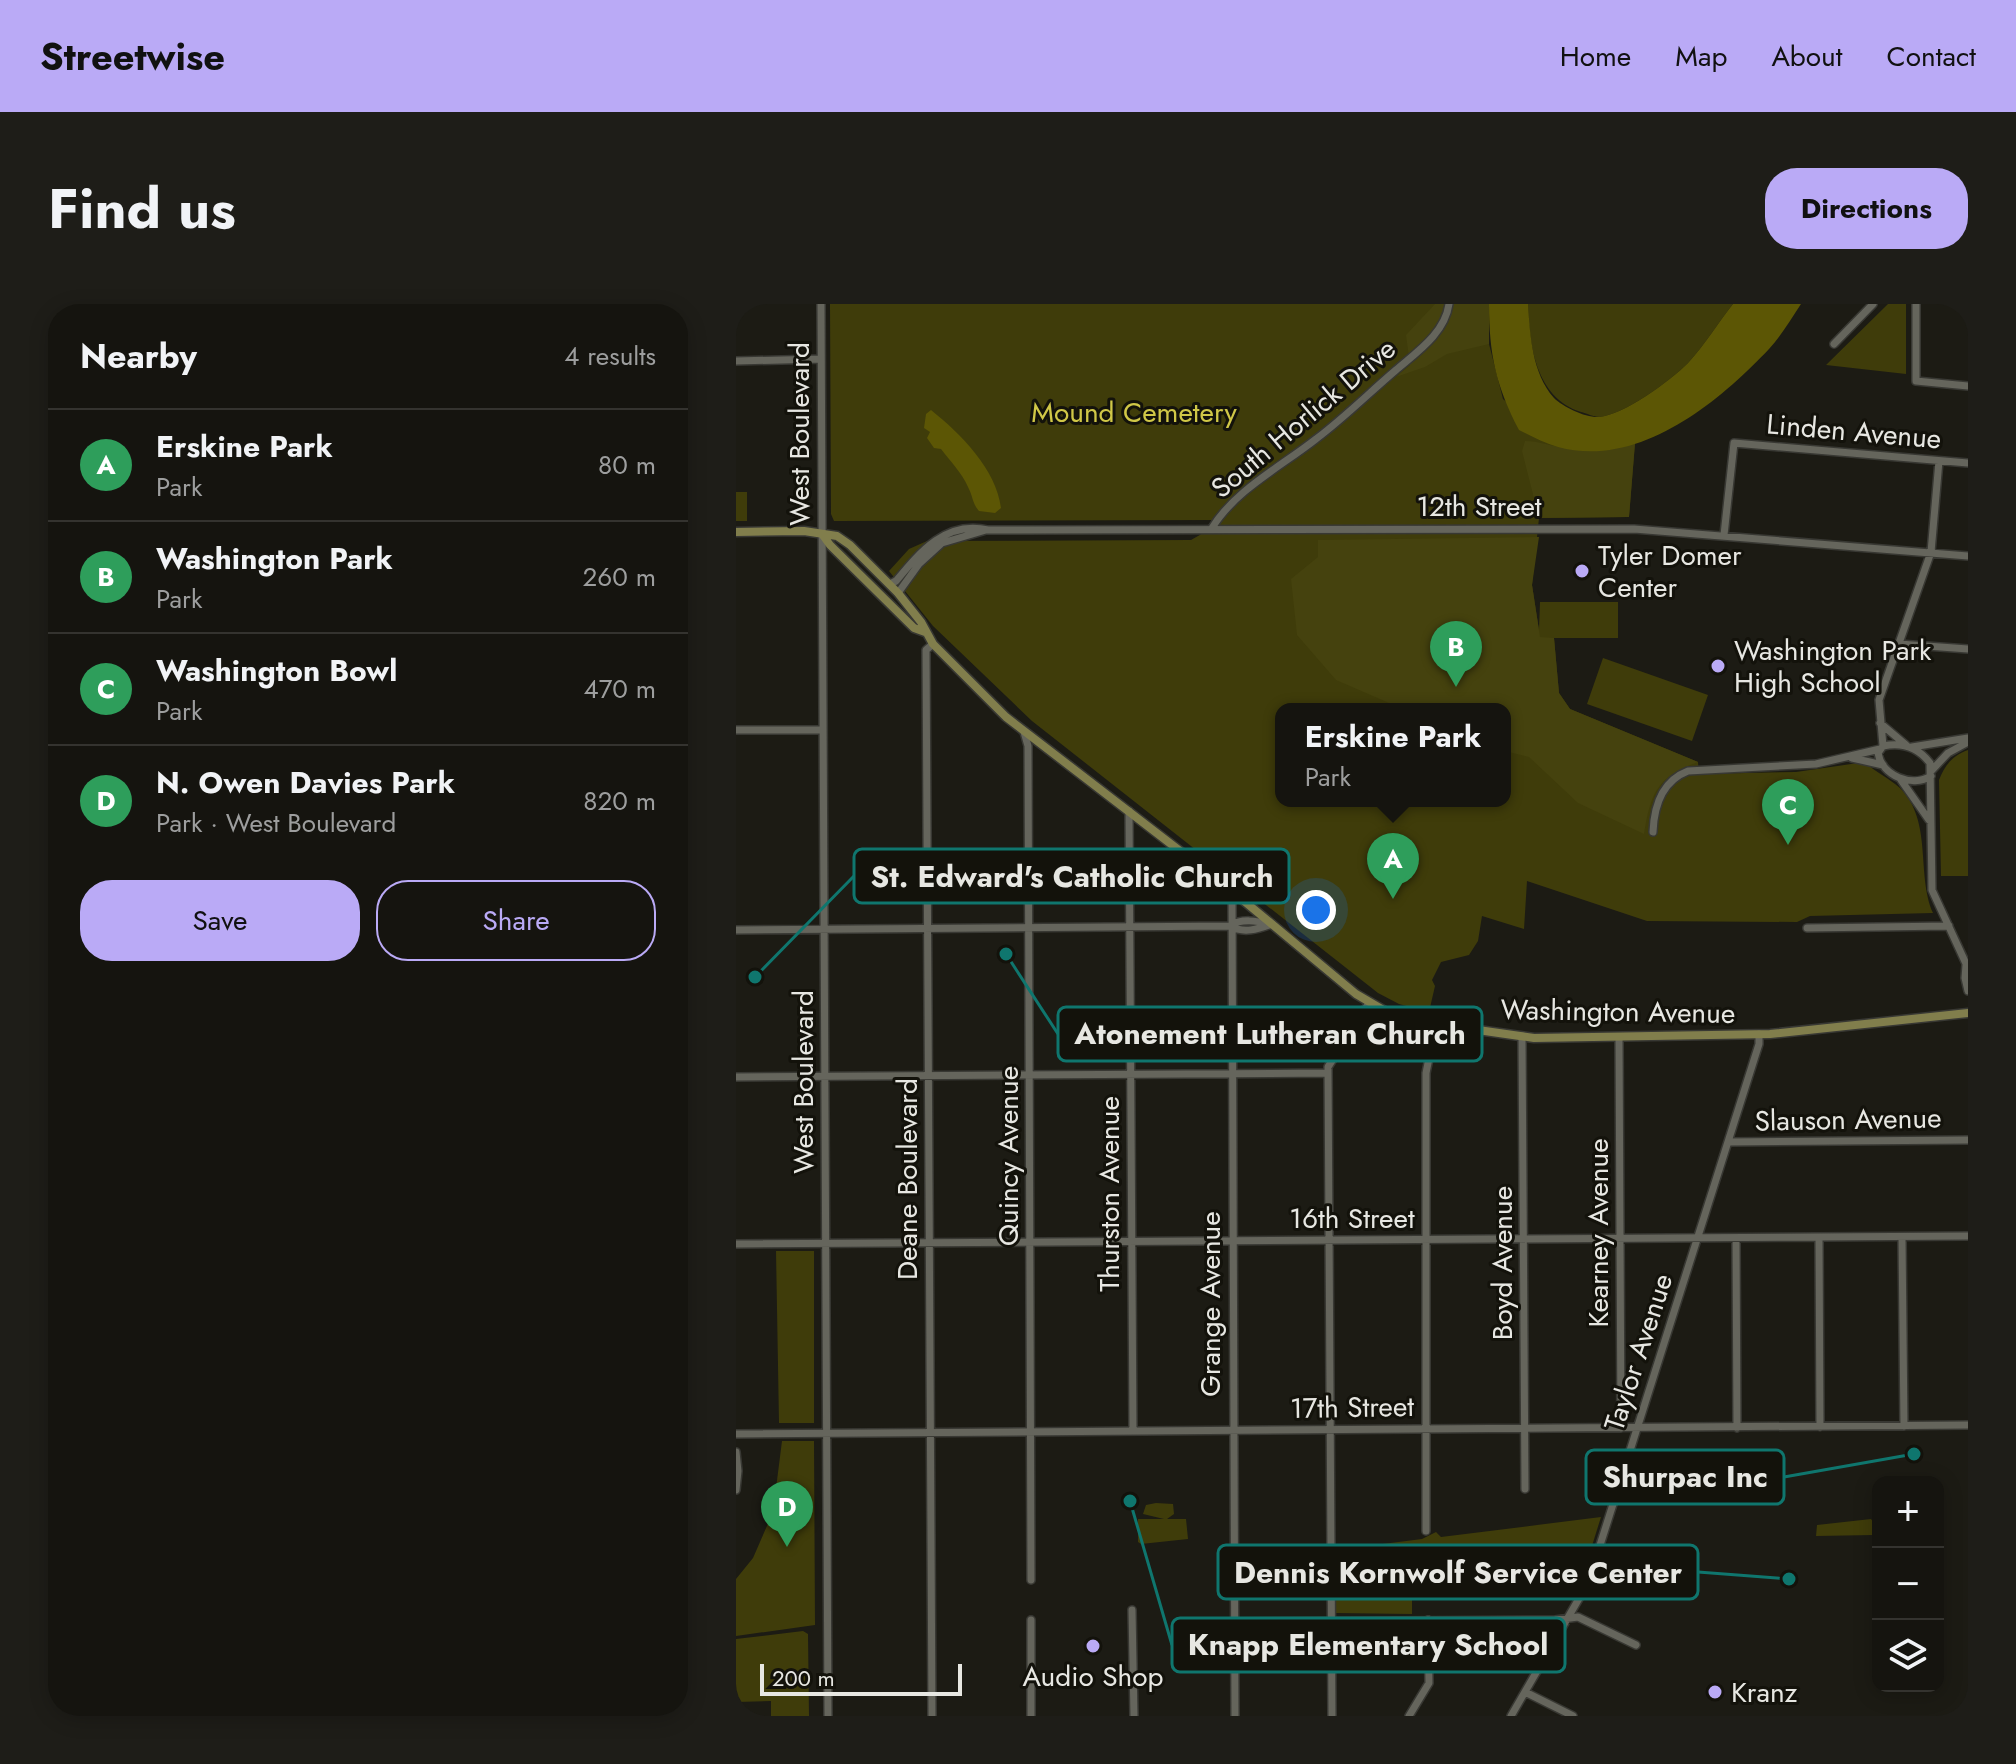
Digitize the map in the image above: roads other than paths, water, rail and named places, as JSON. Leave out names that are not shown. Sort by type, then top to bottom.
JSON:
[{"type":"main road","name":"Washington Avenue","points":[[736,532],[804,531],[837,536],[850,545],[898,593],[921,622],[933,644],[1006,717],[1232,891],[1369,1003],[1396,1015],[1522,1036],[1619,1038],[1759,1034],[1968,1013]]},
{"type":"main road","name":"Washington Avenue","points":[[822,534],[914,628],[925,632]]},
{"type":"main road","points":[[859,571],[886,592],[898,593]]},
{"type":"street","name":"West Boulevard","points":[[821,304],[828,1716]]},
{"type":"street","name":"South Horlick Drive","points":[[1212,528],[1218,518],[1252,486],[1318,438],[1432,338],[1447,315],[1449,304]]},
{"type":"street","points":[[1834,344],[1873,304]]},
{"type":"street","points":[[1916,304],[1916,381],[1968,386]]},
{"type":"street","points":[[736,361],[821,359]]},
{"type":"street","name":"Linden Avenue","points":[[1724,535],[1734,443],[1968,463]]},
{"type":"street","points":[[1929,820],[1900,778],[1879,757],[1879,700],[1931,552],[1939,461]]},
{"type":"street","name":"12th Street","points":[[890,584],[924,547],[944,534],[975,526],[988,530]]},
{"type":"street","name":"12th Street","points":[[898,593],[919,564],[942,543],[988,530],[1634,529],[1968,556]]},
{"type":"street","name":"Deane Boulevard","points":[[932,1716],[926,650],[933,644]]},
{"type":"street","points":[[1899,644],[1968,649]]},
{"type":"street","points":[[1880,723],[1928,759],[1932,773],[1929,820],[1932,890],[1967,966],[1968,991]]},
{"type":"street","points":[[736,730],[823,730]]},
{"type":"street","name":"Quincy Avenue","points":[[1024,732],[1028,746],[1031,1580]]},
{"type":"street","points":[[1653,832],[1656,805],[1679,775],[1700,770],[1780,768],[1850,758],[1881,748],[1968,740]]},
{"type":"street","points":[[1900,778],[1918,782],[1932,773],[1948,753],[1968,740]]},
{"type":"street","points":[[1850,758],[1884,765]]},
{"type":"street","name":"Thurston Avenue","points":[[1129,811],[1133,1431]]},
{"type":"street","name":"Grange Avenue","points":[[1232,891],[1235,1716]]},
{"type":"street","points":[[736,930],[1230,926],[1236,922],[1257,921],[1272,924]]},
{"type":"street","points":[[1807,928],[1949,926]]},
{"type":"street","points":[[1332,1716],[1328,1067],[1369,1003]]},
{"type":"street","points":[[1426,1531],[1426,1073],[1436,1024]]},
{"type":"street","name":"Taylor Avenue","points":[[1511,1716],[1588,1583],[1759,1044],[1759,1034]]},
{"type":"street","name":"Boyd Avenue","points":[[1522,1036],[1525,1489]]},
{"type":"street","name":"Kearney Avenue","points":[[1619,1038],[1621,1428]]},
{"type":"street","points":[[736,1077],[1328,1073]]},
{"type":"street","name":"Slauson Avenue","points":[[1728,1142],[1968,1140]]},
{"type":"street","name":"16th Street","points":[[736,1244],[1968,1236]]},
{"type":"street","points":[[1819,1237],[1820,1427]]},
{"type":"street","points":[[1902,1237],[1904,1426]]},
{"type":"street","points":[[1736,1238],[1737,1428]]},
{"type":"street","name":"17th Street","points":[[736,1434],[1968,1425]]},
{"type":"street","points":[[736,1452],[736,1490]]},
{"type":"street","points":[[1132,1610],[1134,1716]]},
{"type":"street","points":[[1234,1622],[1555,1620],[1569,1616],[1578,1617],[1636,1645]]},
{"type":"street","points":[[1031,1620],[1031,1716]]},
{"type":"street","points":[[1409,1716],[1429,1683],[1428,1620]]},
{"type":"street","points":[[1525,1692],[1573,1716]]},
{"type":"place","name":"Tyler Domer Center","points":[[1582,571]]},
{"type":"place","name":"Washington Park High School","points":[[1718,666]]},
{"type":"place","name":"Washington Park","points":[[1456,687]]},
{"type":"place","name":"Washington Bowl","points":[[1788,845]]},
{"type":"place","name":"Erskine Park","points":[[1393,899]]},
{"type":"place","name":"Atonement Lutheran Church","points":[[1006,954]]},
{"type":"place","name":"St. Edward's Catholic Church","points":[[755,977]]},
{"type":"place","name":"Shurpac Inc","points":[[1914,1454]]},
{"type":"place","name":"Knapp Elementary School","points":[[1130,1501]]},
{"type":"place","name":"N. Owen Davies Park","points":[[787,1547]]},
{"type":"place","name":"Dennis Kornwolf Service Center","points":[[1789,1579]]},
{"type":"place","name":"Audio Shop","points":[[1093,1646]]},
{"type":"place","name":"Kranz","points":[[1715,1692]]},
{"type":"park label","name":"Mound Cemetery","points":[[1134,412]]}]
